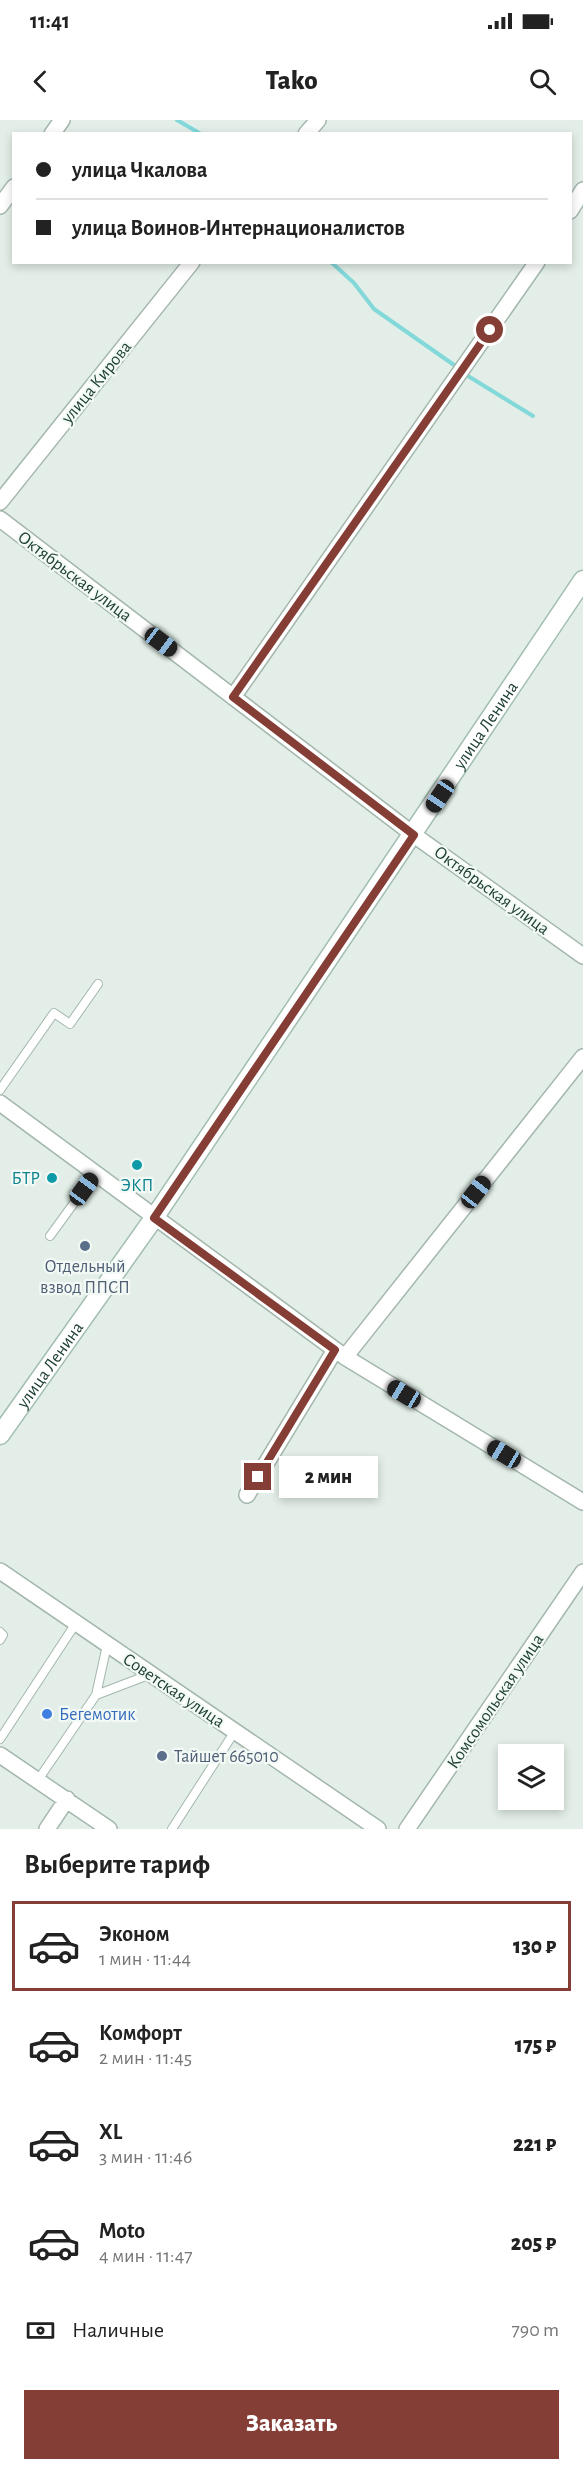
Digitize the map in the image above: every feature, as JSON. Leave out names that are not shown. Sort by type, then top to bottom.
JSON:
[{"type":"main road","name":"улица Ленина","points":[[0,1435],[154,1218],[414,835],[583,580]]},
{"type":"street","points":[[0,206],[12,190]]},
{"type":"street","points":[[572,208],[583,190]]},
{"type":"street","name":"улица Кирова","points":[[0,502],[190,264]]},
{"type":"street","points":[[233,697],[536,264]]},
{"type":"street","name":"Октябрьская улица","points":[[0,519],[414,835],[583,956]]},
{"type":"street","points":[[247,1496],[340,1354],[583,1058]]},
{"type":"street","points":[[0,1103],[340,1354],[583,1502]]},
{"type":"street","name":"Комсомольская улица","points":[[407,1829],[583,1572]]},
{"type":"street","name":"Советская улица","points":[[2,1575],[152,1674],[378,1829]]},
{"type":"street","points":[[0,1755],[109,1829]]},
{"type":"street","points":[[47,1829],[67,1799]]},
{"type":"lane","points":[[0,1090],[54,1013],[70,1024],[98,984]]},
{"type":"lane","points":[[50,1236],[95,1174]]},
{"type":"lane","points":[[0,1739],[76,1623]]},
{"type":"lane","points":[[0,1632],[3,1635],[0,1640]]},
{"type":"lane","points":[[38,1780],[96,1695],[107,1644]]},
{"type":"lane","points":[[96,1695],[152,1674]]},
{"type":"lane","points":[[172,1829],[235,1731]]},
{"type":"waterway","points":[[177,120],[198,132]]},
{"type":"waterway","points":[[333,264],[354,283],[374,309],[454,365]]},
{"type":"waterway","points":[[468,376],[533,416]]},
{"type":"place","name":"ЭКП","points":[[137,1165]]},
{"type":"place","name":"БТР","points":[[52,1178]]},
{"type":"place","name":"Отдельный взвод ППСП","points":[[85,1246]]},
{"type":"place","name":"Бегемотик","points":[[47,1714]]},
{"type":"place","name":"Тайшет 665010","points":[[162,1756]]},
{"type":"route","points":[[258,1477],[335,1350],[154,1218],[414,835],[233,697],[490,330]]}]
